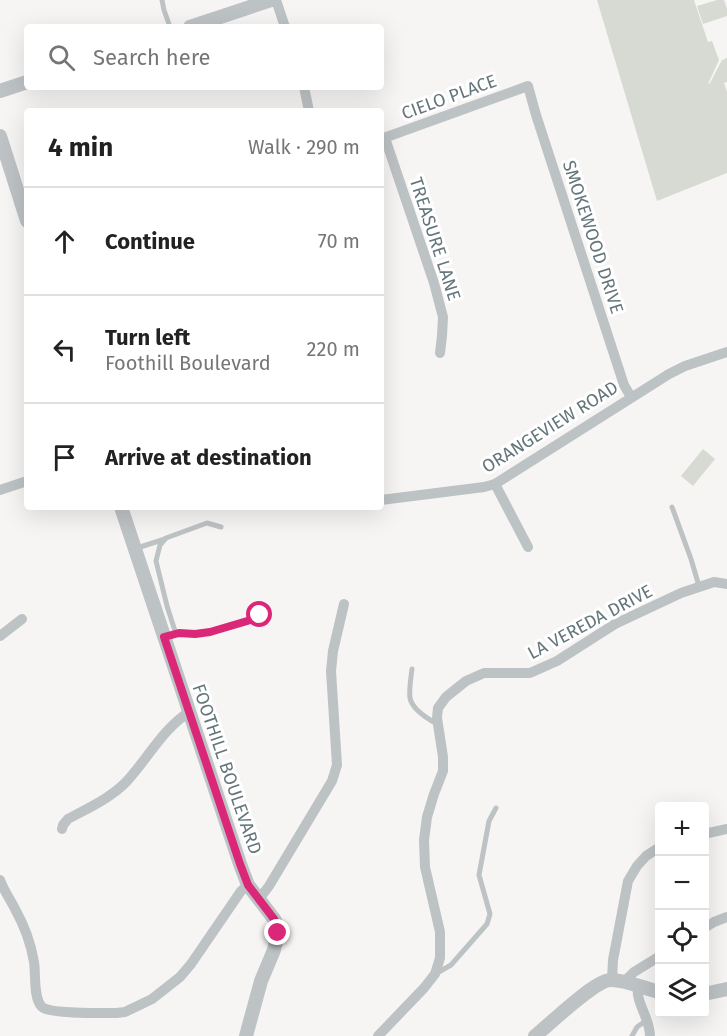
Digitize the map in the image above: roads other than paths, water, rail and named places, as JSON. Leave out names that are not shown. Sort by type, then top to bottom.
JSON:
[{"type":"street","points":[[199,24],[271,0]]},
{"type":"street","points":[[276,0],[284,24]]},
{"type":"street","points":[[0,91],[24,83]]},
{"type":"street","name":"CIELO PLACE","points":[[384,138],[528,86]]},
{"type":"street","name":"SMOKEWOOD DRIVE","points":[[528,86],[624,385],[631,397]]},
{"type":"street","points":[[305,90],[308,108]]},
{"type":"street","points":[[0,136],[24,212]]},
{"type":"street","name":"TREASURE LANE","points":[[384,141],[434,283],[443,317],[440,353]]},
{"type":"street","name":"ORANGEVIEW ROAD","points":[[384,500],[495,484],[669,374],[685,366],[727,352]]},
{"type":"street","points":[[0,490],[24,482]]},
{"type":"street","points":[[495,484],[528,547]]},
{"type":"street","name":"FOOTHILL BOULEVARD","points":[[122,510],[135,549],[170,635],[189,712],[240,864],[248,885],[277,925],[278,933],[274,950],[261,981],[246,1036]]},
{"type":"street","name":"LA VEREDA DRIVE","points":[[435,974],[440,958],[440,932],[424,867],[424,840],[427,817],[443,771],[437,724],[438,708],[446,697],[466,681],[484,673],[530,673],[557,661],[615,624],[681,593],[714,582],[727,584]]},
{"type":"street","points":[[259,899],[332,781],[335,772],[337,765],[331,671],[333,651],[344,604]]},
{"type":"street","points":[[0,636],[22,619]]},
{"type":"street","points":[[62,829],[68,819],[113,793],[126,782],[178,719],[189,712]]},
{"type":"street","points":[[709,833],[727,829]]},
{"type":"street","points":[[650,1036],[647,1020],[638,998],[625,983],[613,960],[628,881],[637,866],[655,850]]},
{"type":"street","points":[[0,880],[22,923],[29,944],[34,963],[39,1004],[44,1009],[55,1011],[116,1013],[125,1012],[152,999],[180,977],[241,891],[248,885]]},
{"type":"street","points":[[709,925],[727,917]]},
{"type":"street","points":[[625,983],[634,972],[655,959]]},
{"type":"street","points":[[378,1036],[435,974]]},
{"type":"street","points":[[535,1036],[603,982],[625,983],[655,991]]},
{"type":"street","points":[[709,993],[727,989]]},
{"type":"lane","points":[[162,0],[169,24]]},
{"type":"lane","points":[[672,507],[699,586]]},
{"type":"lane","points":[[135,549],[207,523],[221,527]]},
{"type":"lane","points":[[166,538],[160,545],[156,561],[167,606],[170,635],[210,632],[254,619],[260,615]]},
{"type":"lane","points":[[412,669],[410,699],[415,707],[437,724]]},
{"type":"lane","points":[[435,974],[451,965],[487,924],[490,914],[479,875],[489,821],[495,808]]},
{"type":"lane","points":[[632,1036],[637,1027],[647,1020]]}]
